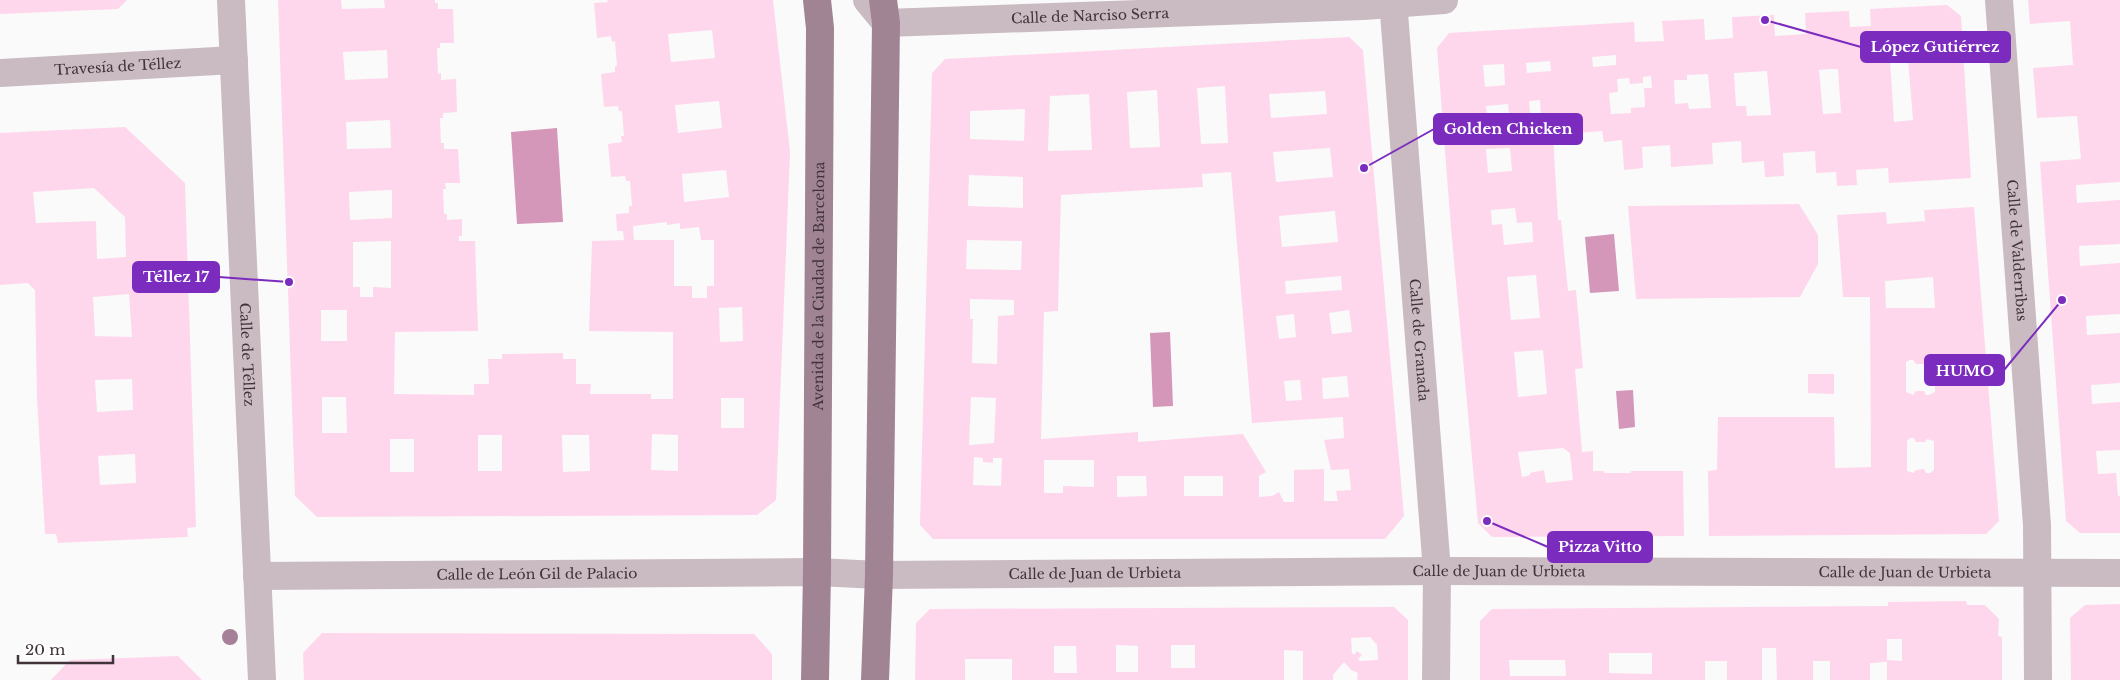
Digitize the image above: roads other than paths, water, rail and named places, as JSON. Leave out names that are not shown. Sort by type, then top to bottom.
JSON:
[{"type":"main road","name":"Avenida de la Ciudad de Barcelona","points":[[815,680],[820,28],[817,0]]},
{"type":"main road","points":[[875,680],[879,575],[885,12]]},
{"type":"street","name":"Calle de Téllez","points":[[231,0],[262,680]]},
{"type":"street","points":[[867,0],[885,12]]},
{"type":"street","name":"Calle de Narciso Serra","points":[[885,12],[1444,0]]},
{"type":"street","name":"Calle de Valderribas","points":[[1999,0],[2037,525],[2038,680]]},
{"type":"street","name":"Calle de Granada","points":[[1394,2],[1437,571],[1436,680]]},
{"type":"street","name":"Travesía de Téllez","points":[[0,73],[234,60]]},
{"type":"street","name":"Calle de Juan de Urbieta","points":[[879,575],[1437,571],[2120,573]]},
{"type":"street","points":[[817,572],[879,575]]},
{"type":"street","name":"Calle de León Gil de Palacio","points":[[257,576],[817,572]]},
{"type":"place","name":"López Gutiérrez","points":[[1765,20]]},
{"type":"place","name":"Golden Chicken","points":[[1364,168]]},
{"type":"place","name":"Téllez 17","points":[[289,282]]},
{"type":"place","name":"HUMO","points":[[2062,300]]},
{"type":"place","name":"Pizza Vitto","points":[[1487,521]]}]
